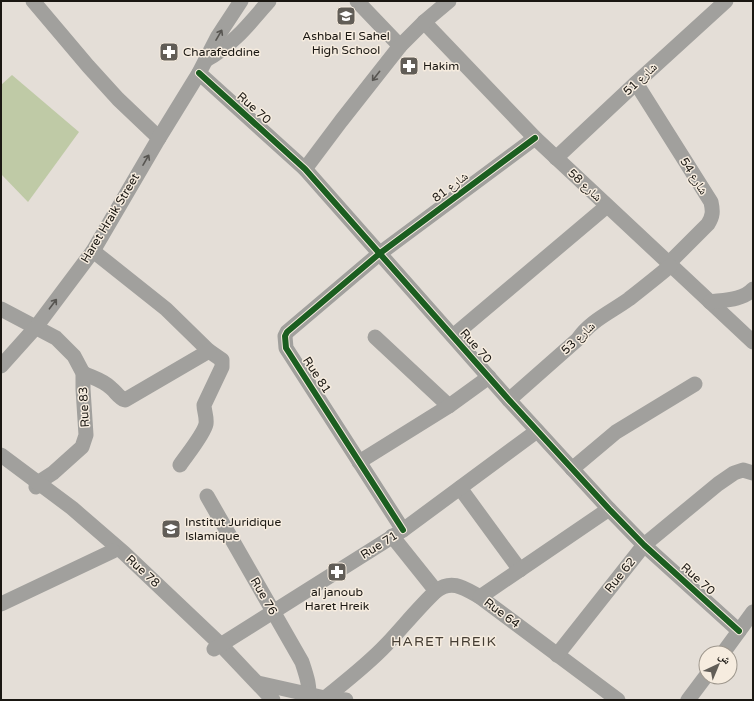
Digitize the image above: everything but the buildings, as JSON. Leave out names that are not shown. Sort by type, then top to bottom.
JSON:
[{"type":"street","points":[[33,1],[118,99],[159,138]]},
{"type":"street","name":"Haret Hraik Street","points":[[1,366],[36,327],[93,251],[202,67],[218,36],[241,1]]},
{"type":"street","name":"Haret Hraik Street","points":[[202,67],[229,45],[269,1]]},
{"type":"street","points":[[357,1],[400,46]]},
{"type":"street","points":[[305,169],[400,46],[424,22],[449,1]]},
{"type":"street","name":"شارع 51","points":[[556,158],[636,82],[726,1]]},
{"type":"street","name":"شارع 58","points":[[424,22],[535,138],[753,342]]},
{"type":"street","name":"Rue 70","points":[[202,67],[305,169],[509,400],[609,509],[644,545],[739,631]]},
{"type":"street","name":"شارع 54","points":[[636,82],[711,202],[713,210],[708,224],[669,265]]},
{"type":"street","name":"شارع 81","points":[[379,254],[535,138]]},
{"type":"street","points":[[453,336],[607,206]]},
{"type":"street","points":[[93,251],[166,309],[209,351],[222,360],[222,367],[204,405],[206,419],[205,427],[180,465]]},
{"type":"street","name":"Rue 81","points":[[379,254],[287,332],[284,342],[286,348],[360,462],[398,533]]},
{"type":"street","name":"شارع 53","points":[[509,400],[578,339],[583,330],[590,324],[628,299],[669,265]]},
{"type":"street","points":[[710,302],[742,297],[753,289]]},
{"type":"street","name":"Rue 83","points":[[1,309],[56,338],[74,356],[83,373],[86,435],[82,447],[53,473],[37,484]]},
{"type":"street","points":[[375,337],[449,406]]},
{"type":"street","points":[[83,373],[101,380],[121,399],[125,400],[209,351]]},
{"type":"street","points":[[360,462],[449,406],[489,377]]},
{"type":"street","points":[[572,469],[616,432],[695,384]]},
{"type":"street","name":"Rue 71","points":[[217,646],[398,533],[537,431]]},
{"type":"street","name":"Rue 78","points":[[1,455],[37,484],[72,508],[124,553],[217,646],[258,683],[274,700]]},
{"type":"street","points":[[1,462],[37,484],[113,551],[217,646],[264,700]]},
{"type":"street","name":"Rue 62","points":[[557,655],[644,545],[726,478],[743,470],[753,473]]},
{"type":"street","points":[[460,488],[520,570]]},
{"type":"street","name":"Rue 76","points":[[207,496],[302,662],[309,697]]},
{"type":"street","points":[[480,597],[609,509]]},
{"type":"street","points":[[325,698],[359,671],[386,645],[424,602],[436,591],[398,533]]},
{"type":"street","points":[[1,604],[113,551]]},
{"type":"street","name":"Rue 64","points":[[436,591],[449,584],[465,588],[480,597],[618,700]]},
{"type":"street","points":[[729,645],[753,612]]},
{"type":"street","points":[[258,683],[309,697],[346,700]]},
{"type":"street","points":[[688,700],[699,685]]},
{"type":"green space","points":[[12,75],[79,132],[28,202],[1,174],[1,85]]},
{"type":"cycle path","points":[[199,73],[305,169],[509,400],[609,509],[644,545],[739,631]]},
{"type":"cycle path","points":[[403,530],[286,348],[285,336],[287,332],[379,254],[535,138]]},
{"type":"place","name":"Ashbal El Sahel High School","points":[[346,16]]},
{"type":"place","name":"Charafeddine","points":[[169,52]]},
{"type":"place","name":"Hakim","points":[[409,66]]},
{"type":"place","name":"Institut Juridique Islamique","points":[[171,529]]},
{"type":"place","name":"al janoub Haret Hreik","points":[[337,572]]},
{"type":"district","name":"HARET HREIK","points":[[444,641]]}]
